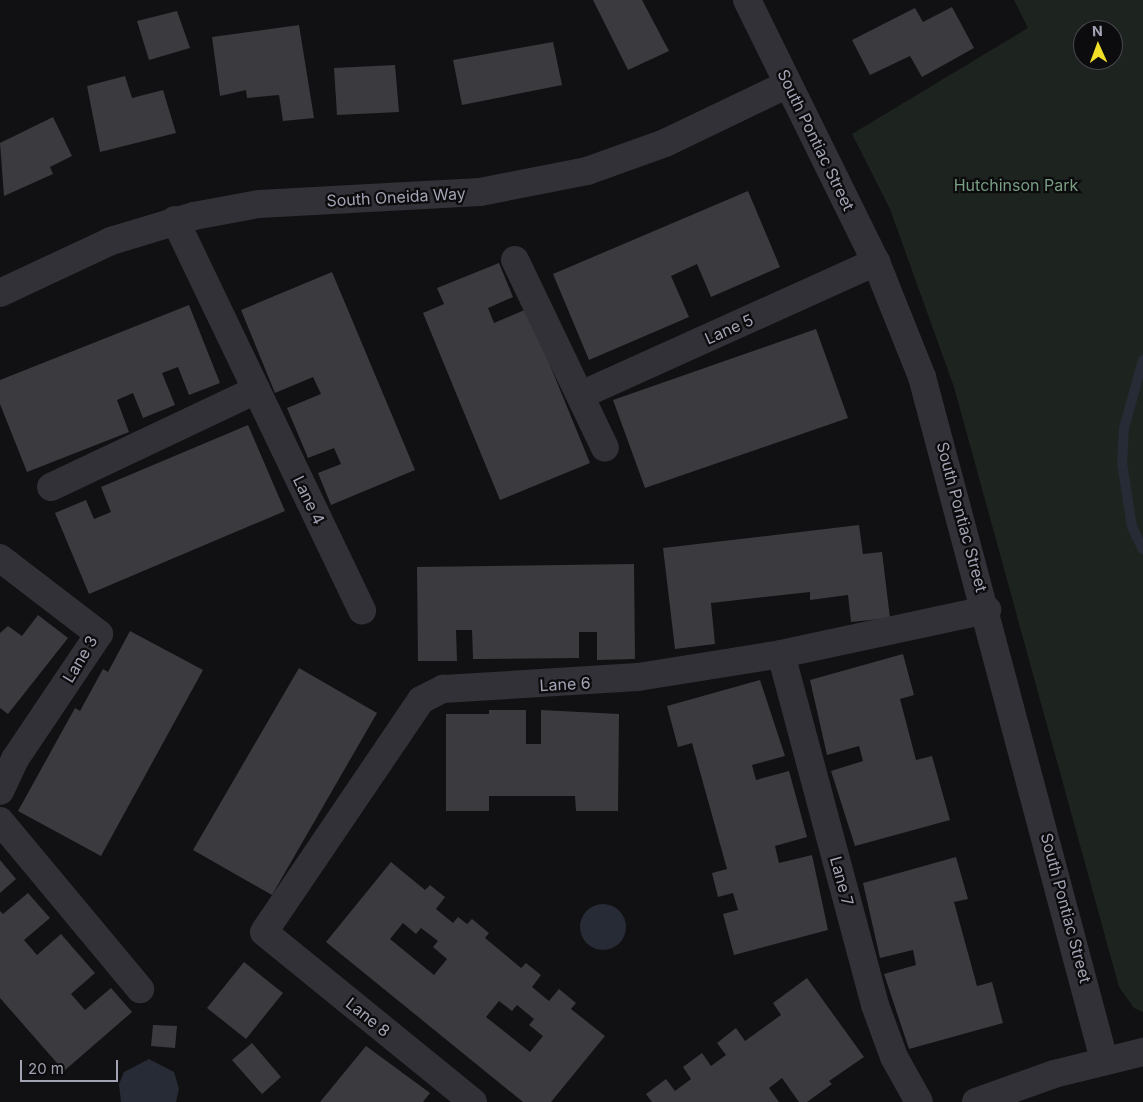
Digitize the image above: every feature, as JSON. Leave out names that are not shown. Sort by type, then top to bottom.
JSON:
[{"type":"street","name":"South Pontiac Street","points":[[747,0],[876,262],[922,377],[987,610],[1104,1060]]},
{"type":"street","name":"South Oneida Way","points":[[0,293],[80,253],[175,220],[259,204],[453,194],[546,181],[665,143],[788,84]]},
{"type":"street","name":"Lane 4","points":[[175,220],[362,610]]},
{"type":"street","points":[[516,260],[605,448]]},
{"type":"street","name":"Lane 5","points":[[581,395],[876,262]]},
{"type":"street","points":[[51,487],[256,390]]},
{"type":"street","name":"Lane 3","points":[[0,558],[99,634],[15,759],[0,791]]},
{"type":"street","name":"Lane 6","points":[[264,932],[410,712],[428,694],[452,688],[594,682],[781,654],[987,610]]},
{"type":"street","name":"Lane 7","points":[[781,654],[877,1012],[894,1057],[919,1102]]},
{"type":"street","points":[[0,821],[140,989]]},
{"type":"street","name":"Lane 8","points":[[264,932],[473,1102]]},
{"type":"street","points":[[978,1102],[1104,1060],[1143,1052]]},
{"type":"green space","name":"Hutchinson Park","points":[[1014,0],[1143,0],[1143,1012],[1134,1008],[1119,987],[954,387],[890,209],[852,134],[1028,28]]},
{"type":"shaded area","points":[[603,904],[616,908],[622,914],[626,927],[622,940],[616,946],[603,950],[590,946],[584,940],[580,927],[584,914],[590,908]]},
{"type":"shaded area","points":[[149,1059],[174,1072],[179,1089],[176,1102],[121,1102],[119,1084],[124,1072]]},
{"type":"building","points":[[593,0],[642,0],[669,51],[628,70]]},
{"type":"building","points":[[952,7],[974,48],[922,77],[910,56],[870,75],[852,40],[915,8],[923,22]]},
{"type":"building","points":[[177,11],[190,48],[149,60],[137,21]]},
{"type":"building","points":[[299,25],[314,118],[283,121],[279,95],[247,98],[246,90],[220,96],[212,37]]},
{"type":"building","points":[[553,42],[562,85],[462,105],[453,60]]},
{"type":"building","points":[[395,65],[399,112],[337,115],[334,68]]},
{"type":"building","points":[[125,76],[132,98],[163,90],[176,133],[100,152],[87,86]]},
{"type":"building","points":[[53,117],[72,156],[50,167],[53,174],[4,196],[0,143]]},
{"type":"building","points":[[748,191],[780,267],[711,297],[697,264],[671,276],[689,317],[589,360],[553,274]]},
{"type":"building","points":[[499,263],[513,297],[488,308],[494,323],[527,309],[590,463],[500,500],[423,313],[444,304],[437,288]]},
{"type":"building","points":[[332,272],[415,470],[331,505],[318,473],[341,464],[334,448],[308,458],[287,408],[321,394],[313,377],[275,393],[241,310]]},
{"type":"building","points":[[189,305],[220,383],[189,395],[178,367],[162,373],[175,405],[143,418],[133,393],[117,400],[129,432],[27,472],[0,404],[0,380]]},
{"type":"building","points":[[816,329],[848,418],[645,488],[613,400]]},
{"type":"building","points":[[248,425],[285,511],[89,594],[55,513],[86,500],[94,519],[111,512],[101,487]]},
{"type":"building","points":[[859,525],[863,554],[882,552],[890,618],[851,622],[848,595],[810,600],[810,592],[711,603],[715,644],[675,649],[663,548]]},
{"type":"building","points":[[634,564],[635,659],[597,660],[597,632],[579,632],[579,658],[473,659],[472,630],[456,630],[457,661],[418,661],[417,567]]},
{"type":"building","points":[[38,615],[68,638],[8,714],[0,708],[0,633],[8,626],[22,636]]},
{"type":"building","points":[[130,631],[203,670],[101,856],[18,811],[75,708],[80,711],[103,669],[108,672]]},
{"type":"building","points":[[903,654],[914,695],[900,699],[916,760],[932,756],[950,820],[855,846],[831,771],[863,761],[859,746],[827,755],[810,680]]},
{"type":"building","points":[[299,668],[377,713],[272,895],[193,850]]},
{"type":"building","points":[[760,680],[785,756],[752,765],[756,780],[789,771],[807,837],[775,846],[779,863],[812,855],[828,930],[734,955],[723,914],[738,910],[733,893],[718,897],[712,873],[727,869],[692,743],[678,747],[667,706]]},
{"type":"building","points":[[489,710],[526,710],[526,744],[541,744],[541,710],[619,714],[618,811],[576,811],[575,796],[489,796],[489,811],[446,811],[446,714],[489,714]]},
{"type":"building","points":[[956,857],[968,899],[954,902],[977,986],[992,982],[1003,1023],[909,1049],[884,974],[916,965],[913,950],[880,958],[863,883]]},
{"type":"building","points":[[0,860],[16,879],[0,893]]},
{"type":"building","points":[[391,862],[425,890],[430,885],[445,897],[436,909],[453,923],[458,917],[467,924],[472,919],[489,933],[485,938],[521,968],[526,963],[541,975],[532,987],[549,1001],[559,989],[576,1003],[571,1009],[605,1036],[551,1102],[523,1102],[326,942]],"holes":[[[403,923],[416,934],[421,928],[438,941],[433,947],[447,959],[434,975],[390,939]],[[499,1001],[512,1011],[517,1005],[534,1019],[529,1025],[543,1036],[530,1052],[486,1017]]]},
{"type":"building","points":[[28,893],[50,918],[24,940],[37,955],[61,934],[95,973],[71,994],[85,1010],[111,988],[132,1012],[64,1071],[0,998],[0,911],[3,914]]},
{"type":"building","points":[[244,962],[283,993],[246,1039],[207,1008]]},
{"type":"building","points":[[807,978],[864,1057],[829,1081],[832,1084],[807,1102],[799,1102],[782,1078],[769,1088],[779,1102],[652,1102],[646,1094],[666,1079],[675,1091],[691,1079],[683,1067],[702,1053],[711,1066],[726,1055],[717,1043],[736,1028],[745,1041],[781,1015],[773,1003]]},
{"type":"building","points":[[153,1025],[177,1026],[175,1048],[151,1046]]},
{"type":"building","points":[[252,1043],[281,1077],[262,1094],[232,1060]]},
{"type":"building","points":[[366,1046],[430,1093],[423,1102],[320,1102]]},
{"type":"waterway","points":[[1143,360],[1124,428],[1122,463],[1132,527],[1143,550]]}]
